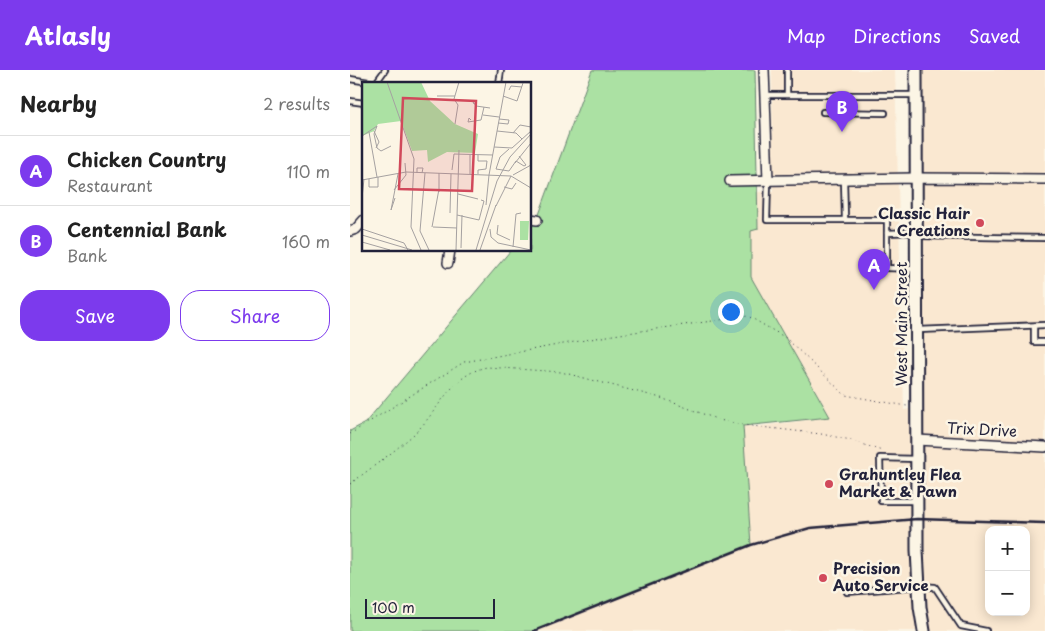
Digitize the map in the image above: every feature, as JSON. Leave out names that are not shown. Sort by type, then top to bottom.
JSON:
[{"type":"main road","name":"West Main Street","points":[[916,70],[917,519],[918,586],[924,631]]},
{"type":"street","points":[[764,70],[768,181]]},
{"type":"street","points":[[730,181],[916,178],[1045,179]]},
{"type":"street","points":[[350,231],[356,229],[362,222]]},
{"type":"street","points":[[448,263],[450,251]]},
{"type":"street","name":"Trix Drive","points":[[918,440],[1045,447]]},
{"type":"lane","points":[[376,82],[385,70]]},
{"type":"lane","points":[[787,70],[787,94]]},
{"type":"lane","points":[[350,79],[369,82]]},
{"type":"lane","points":[[765,95],[916,95]]},
{"type":"lane","points":[[823,112],[885,113]]},
{"type":"lane","points":[[844,179],[844,219]]},
{"type":"lane","points":[[768,181],[767,220],[887,220],[887,268],[916,269]]},
{"type":"lane","points":[[887,233],[1045,238]]},
{"type":"lane","points":[[917,330],[1045,325]]},
{"type":"lane","points":[[1034,326],[1034,342],[1045,342]]},
{"type":"lane","points":[[917,459],[880,458],[881,501],[917,501]]},
{"type":"lane","points":[[847,592],[918,586],[935,587],[961,626],[986,631]]},
{"type":"path","points":[[350,434],[464,362],[613,335],[748,316],[786,338],[845,394],[917,408]]},
{"type":"path","points":[[350,484],[425,424],[452,387],[477,369],[487,367],[561,372],[660,398],[719,420],[836,437],[889,454]]},
{"type":"shaded area","points":[[772,70],[895,70],[904,410],[917,408],[916,70],[1045,70],[1045,631],[534,631],[751,545],[743,425],[755,427],[830,417],[751,277],[751,230],[758,229],[758,192],[773,191]]},
{"type":"green space","points":[[592,70],[755,70],[758,229],[751,231],[751,277],[830,417],[743,426],[751,545],[534,631],[350,631],[350,431],[365,423],[510,251],[531,251],[531,227],[537,220]]},
{"type":"railway","points":[[534,631],[751,545],[810,528],[917,519],[1045,523]]},
{"type":"place","name":"Centennial Bank","points":[[842,132]]},
{"type":"place","name":"Classic Hair Creations","points":[[980,223]]},
{"type":"place","name":"Chicken Country","points":[[874,290]]},
{"type":"place","name":"Grahuntley Flea Market & Pawn","points":[[829,484]]},
{"type":"place","name":"Precision Auto Service","points":[[823,578]]}]
